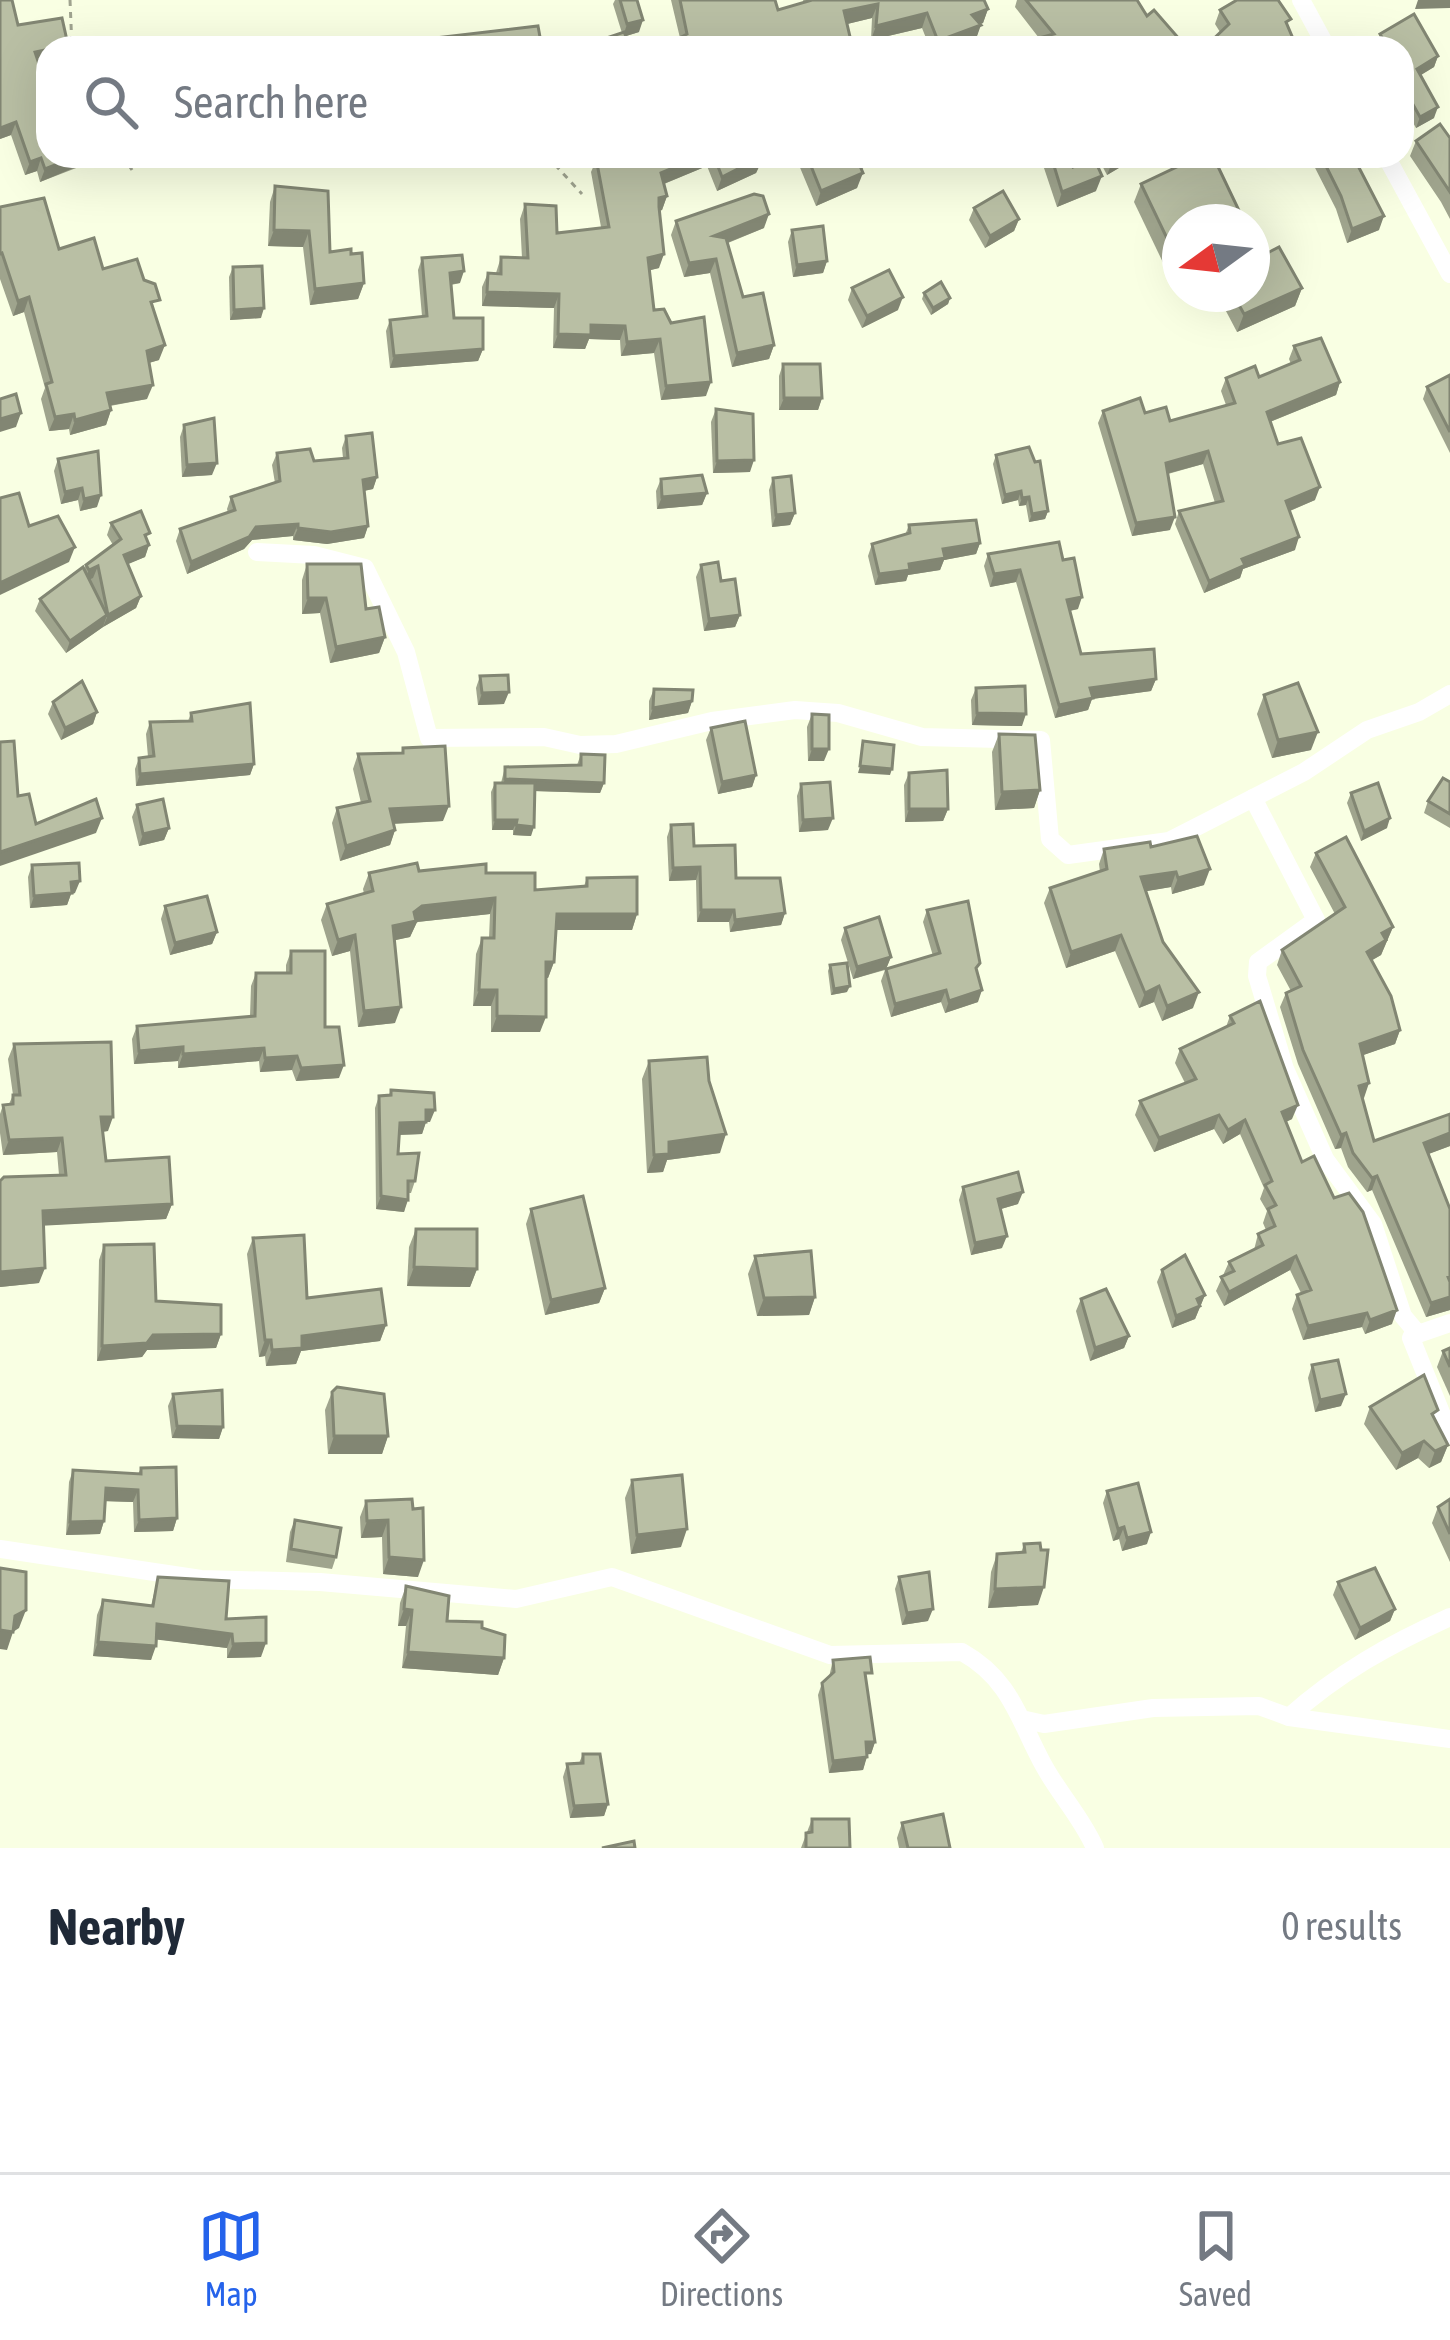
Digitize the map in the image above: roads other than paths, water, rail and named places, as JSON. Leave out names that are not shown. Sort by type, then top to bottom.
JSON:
[{"type":"street","points":[[1301,0],[1320,36]]},
{"type":"street","points":[[1393,168],[1450,274]]},
{"type":"street","points":[[257,552],[314,555],[365,568],[406,652],[429,738],[544,737],[580,745],[616,744],[712,721],[795,710],[838,713],[922,737],[1041,740],[1050,839],[1068,855],[1168,841],[1367,730],[1450,694]]},
{"type":"street","points":[[1253,797],[1316,920],[1258,962],[1270,1024],[1324,1159],[1373,1225],[1403,1316],[1418,1334],[1450,1323]]},
{"type":"street","points":[[1415,1330],[1411,1338],[1418,1363],[1450,1436]]},
{"type":"street","points":[[0,1549],[201,1579],[320,1582],[515,1599],[612,1577],[830,1655],[962,1652],[978,1662],[1026,1720],[1042,1763],[1095,1848]]},
{"type":"street","points":[[1289,1717],[1325,1685],[1380,1648],[1450,1617]]},
{"type":"street","points":[[1026,1720],[1044,1724],[1195,1707],[1258,1706],[1289,1717],[1450,1739]]}]
